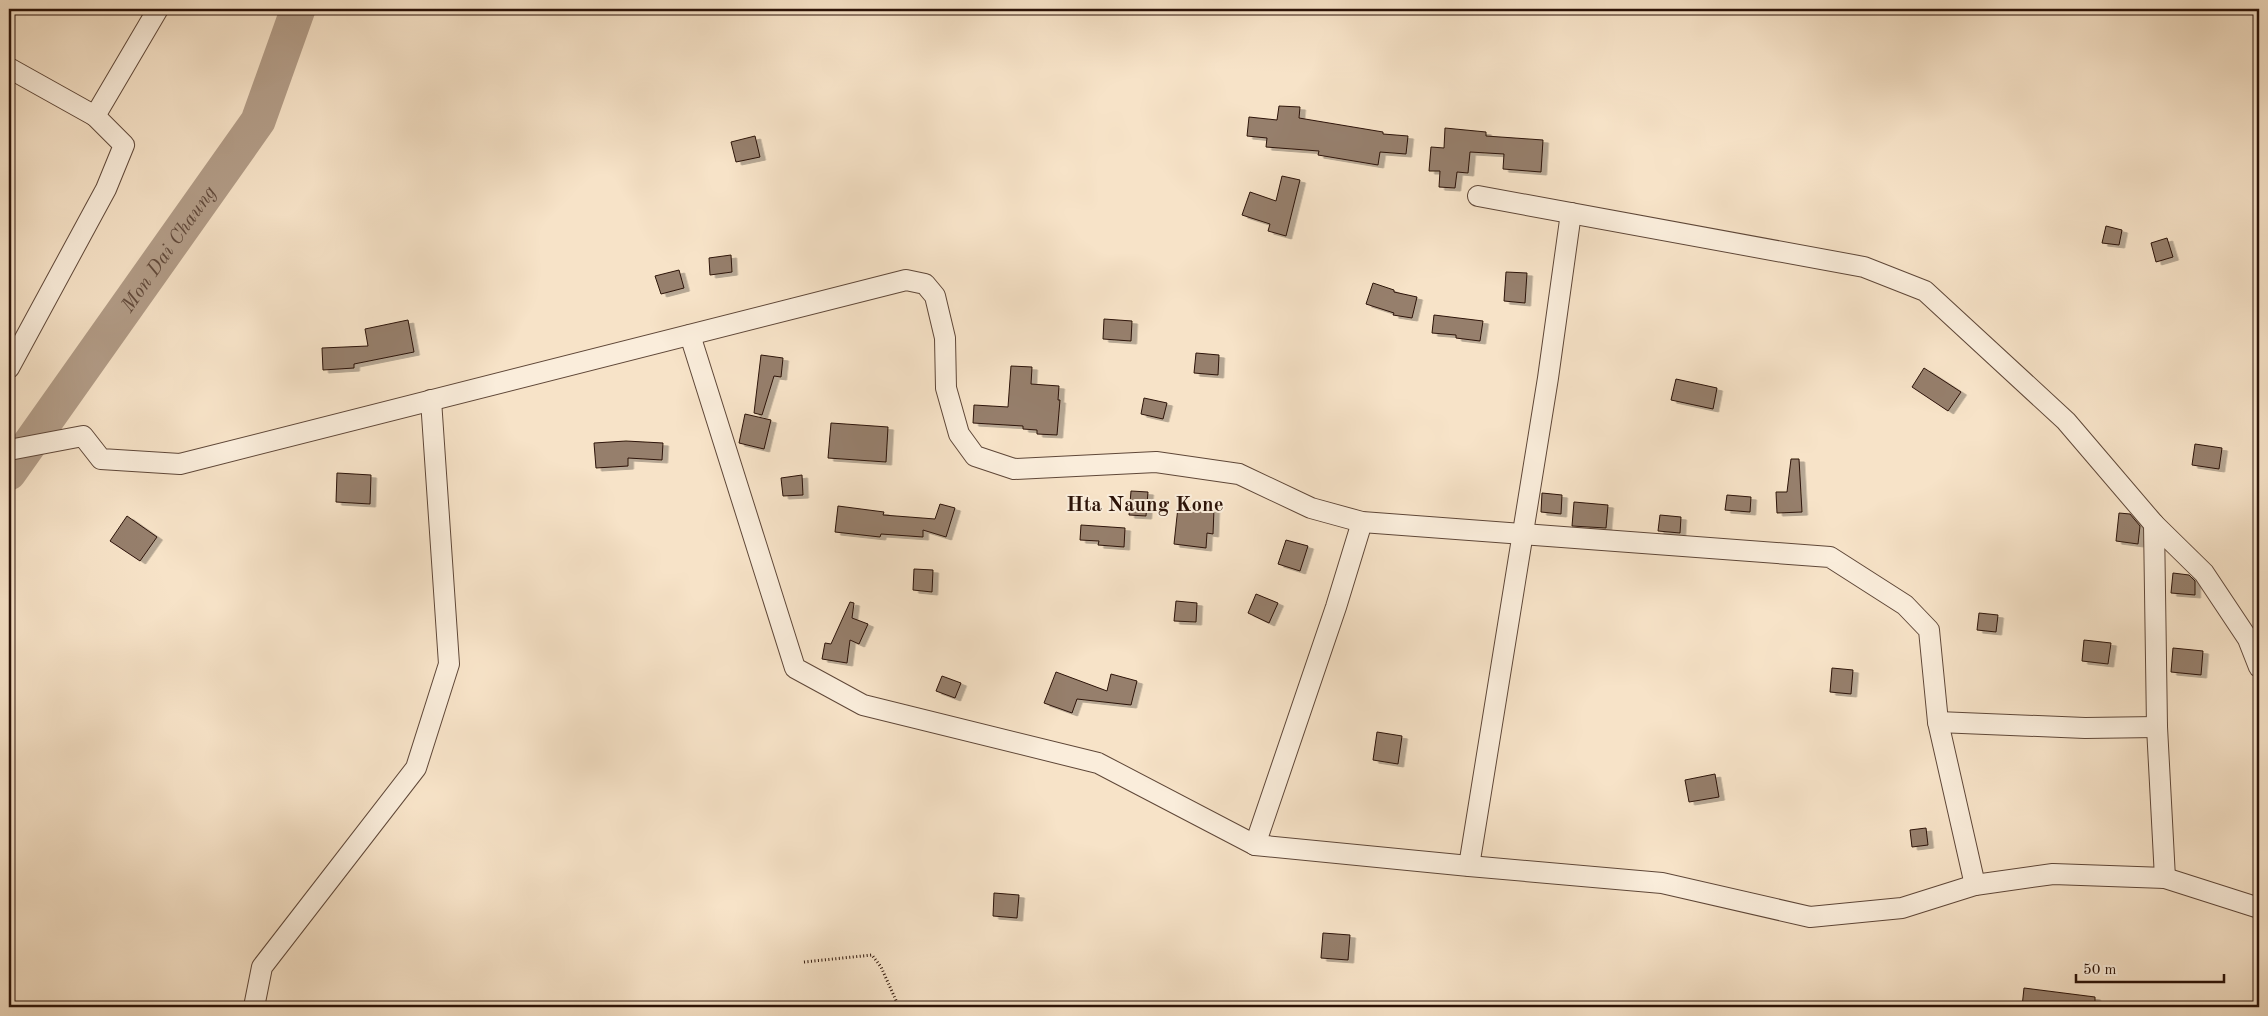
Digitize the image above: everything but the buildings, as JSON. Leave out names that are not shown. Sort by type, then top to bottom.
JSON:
[{"type":"street","points":[[95,116],[158,9]]},
{"type":"street","points":[[9,68],[95,116],[124,145],[106,189],[9,368]]},
{"type":"street","points":[[1478,196],[1864,266],[1925,291],[2066,421],[2154,524],[2204,573],[2248,639],[2259,667]]},
{"type":"street","points":[[1469,866],[1549,368],[1571,213]]},
{"type":"street","points":[[9,450],[83,436],[101,459],[180,464],[906,280],[925,284],[935,296],[945,338],[946,388],[959,434],[975,456],[1014,469],[1156,462],[1239,474],[1311,508],[1362,522],[1830,556],[1904,605],[1929,630],[1938,722],[1975,885]]},
{"type":"street","points":[[690,335],[795,668],[863,705],[1098,763],[1255,844],[1662,883],[1810,917],[1902,908],[1975,885],[2053,874],[2165,878],[2259,908]]},
{"type":"street","points":[[254,1007],[262,967],[416,768],[449,664],[431,400]]},
{"type":"street","points":[[1255,844],[1336,607],[1362,522]]},
{"type":"street","points":[[2154,524],[2157,727],[2165,878]]},
{"type":"street","points":[[1938,722],[2085,728],[2157,727]]},
{"type":"path","points":[[804,962],[872,955],[881,967],[900,1007]]},
{"type":"waterway","name":"Mon Dai Chaung","points":[[9,473],[258,121],[298,9]]},
{"type":"district","name":"Hta Naung Kone","points":[[1145,504]]}]
